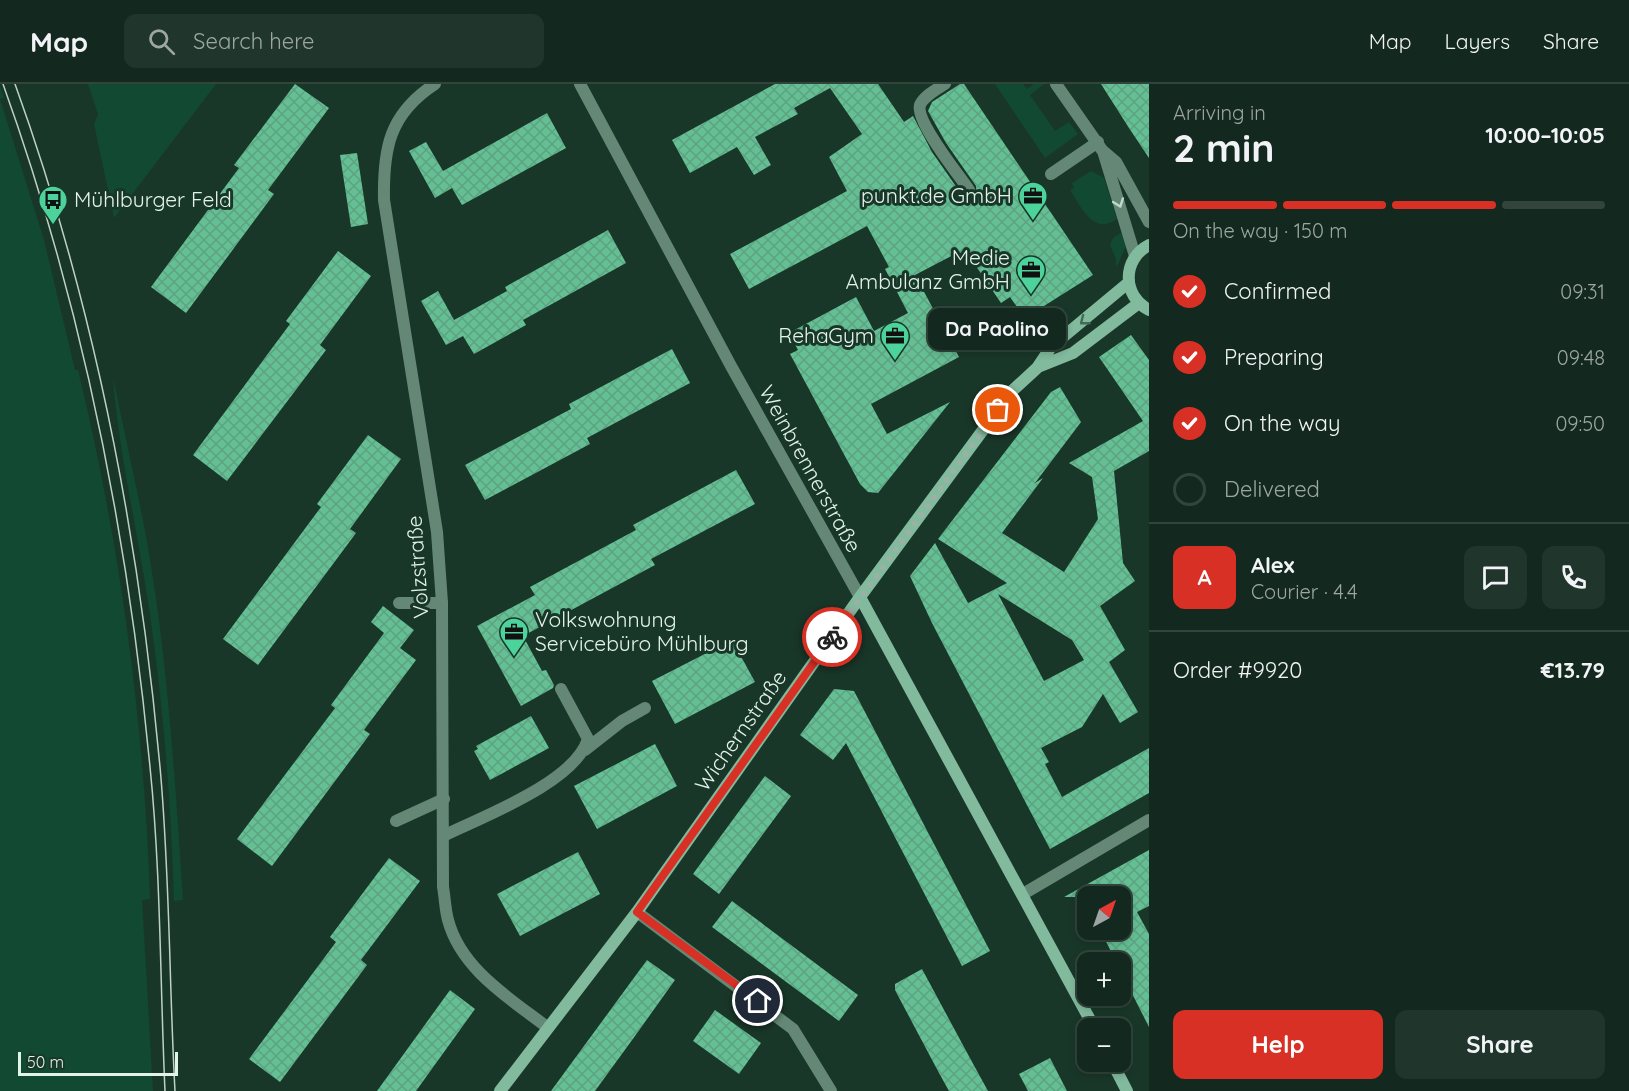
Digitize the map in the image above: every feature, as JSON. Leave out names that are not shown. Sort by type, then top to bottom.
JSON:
[{"type":"street","name":"Volzstraße","points":[[435,84],[420,93],[402,114],[390,134],[384,167],[384,200],[436,522],[442,603],[445,898],[448,920],[460,947],[476,970],[495,988],[548,1027]]},
{"type":"street","name":"Weinbrennerstraße","points":[[580,84],[731,366],[860,597],[1089,1018]]},
{"type":"street","points":[[945,84],[926,98],[920,105],[920,113],[926,127],[969,190]]},
{"type":"street","points":[[1056,84],[1100,146],[1116,162],[1149,222]]},
{"type":"street","points":[[1051,174],[1100,146]]},
{"type":"street","points":[[1100,146],[1135,256]]},
{"type":"street","points":[[1144,307],[1128,283],[1129,269],[1135,256],[1149,245]]},
{"type":"street","name":"Wichernstraße","points":[[500,1091],[637,912],[860,597],[1011,392],[1037,368],[1051,347],[1128,283]]},
{"type":"street","name":"Wichernstraße","points":[[1037,368],[1072,353],[1144,307]]},
{"type":"street","points":[[399,603],[442,603]]},
{"type":"street","points":[[561,689],[588,739],[585,750]]},
{"type":"street","points":[[444,835],[515,801],[552,779],[622,720],[645,708]]},
{"type":"street","points":[[396,821],[444,800]]},
{"type":"street","points":[[1023,894],[1149,820]]},
{"type":"street","points":[[637,912],[793,1029],[831,1091]]},
{"type":"street","points":[[1117,1072],[1127,1091]]},
{"type":"green space","points":[[88,84],[216,84],[114,218],[94,124],[98,114]]},
{"type":"green space","points":[[995,84],[1023,84],[1027,89],[1034,84],[1044,84],[1030,95],[1055,131],[1069,122],[1078,134],[1045,158]]},
{"type":"green space","points":[[0,86],[4,98],[0,99]]},
{"type":"green space","points":[[0,99],[44,240],[75,370],[78,370],[118,566],[136,699],[147,832],[150,899],[142,900],[153,1091],[0,1091]]},
{"type":"green space","points":[[1091,171],[1104,178],[1117,219],[1109,223],[1095,222],[1089,217],[1070,190],[1074,188],[1072,183]]},
{"type":"green space","points":[[1124,231],[1126,246],[1116,268],[1116,259],[1110,245],[1113,238]]},
{"type":"green space","points":[[113,377],[147,542],[160,631],[170,721],[183,900],[174,901],[169,793],[155,651],[124,467]]},
{"type":"building","points":[[295,84],[329,108],[268,190],[274,194],[186,313],[151,287],[239,168],[234,165]]},
{"type":"building","points":[[775,84],[878,84],[904,122],[913,116],[932,152],[962,195],[969,198],[976,194],[976,186],[946,143],[928,111],[932,102],[960,84],[964,84],[1093,275],[1025,318],[1010,297],[1001,303],[967,253],[961,256],[959,252],[915,275],[959,357],[871,404],[887,434],[950,402],[878,493],[868,492],[860,484],[790,354],[798,350],[789,333],[856,297],[874,331],[908,313],[885,269],[889,267],[867,226],[749,289],[730,254],[847,191],[829,157],[862,134],[830,88],[794,108],[798,114],[755,137],[771,165],[754,175],[737,147],[690,173],[672,140]]},
{"type":"building","points":[[1101,84],[1149,84],[1149,158],[1129,128]]},
{"type":"building","points":[[547,113],[566,148],[462,205],[452,188],[435,198],[409,151],[426,142],[443,171]]},
{"type":"building","points":[[357,153],[368,224],[351,227],[340,155]]},
{"type":"building","points":[[608,230],[626,263],[523,320],[526,325],[474,354],[463,336],[446,345],[421,301],[438,291],[454,320],[507,291],[505,287]]},
{"type":"building","points":[[338,251],[371,276],[320,345],[326,350],[227,481],[193,455],[290,324],[286,321]]},
{"type":"building","points":[[1131,335],[1149,360],[1149,451],[1114,471],[1123,563],[1135,581],[1100,606],[1125,650],[1109,662],[1138,712],[1120,723],[1103,694],[1082,727],[1041,748],[1049,762],[1045,764],[1062,797],[1149,748],[1149,793],[1050,849],[932,623],[910,576],[935,543],[968,603],[1007,583],[938,539],[1051,392],[1060,387],[1081,422],[1035,483],[1043,478],[1002,533],[1064,572],[1098,519],[1092,477],[1069,463],[1143,421],[1099,357]],"holes":[[[998,594],[1072,640],[1084,660],[1044,681]]]},
{"type":"building","points":[[672,349],[690,383],[587,438],[590,444],[485,500],[465,465],[571,409],[569,404]]},
{"type":"building","points":[[368,435],[401,459],[350,529],[356,533],[258,665],[223,639],[321,507],[317,504]]},
{"type":"building","points":[[736,470],[755,504],[651,559],[655,565],[523,636],[542,671],[546,670],[554,685],[553,688],[521,706],[477,626],[535,595],[530,587],[636,530],[633,525]]},
{"type":"building","points":[[383,606],[414,630],[400,648],[416,660],[364,730],[370,734],[272,866],[237,839],[335,708],[331,705],[384,633],[371,622]]},
{"type":"building","points":[[732,640],[755,682],[675,724],[652,681]]},
{"type":"building","points":[[834,689],[854,691],[990,951],[962,966],[846,743],[833,760],[800,735]]},
{"type":"building","points":[[531,716],[549,748],[490,780],[474,751],[478,749],[476,746]]},
{"type":"building","points":[[655,744],[677,786],[597,829],[574,786]]},
{"type":"building","points":[[765,776],[791,796],[719,894],[693,874]]},
{"type":"building","points":[[1149,850],[1149,906],[1137,912],[1149,934],[1149,1027],[1131,992],[1131,952],[1111,952],[1105,940],[1131,940],[1131,886],[1084,886]]},
{"type":"building","points":[[578,852],[600,894],[520,936],[497,894]]},
{"type":"building","points":[[389,858],[420,881],[361,960],[367,965],[280,1082],[249,1059],[336,942],[330,937]]},
{"type":"building","points":[[1077,890],[1077,897],[1064,897]]},
{"type":"building","points":[[732,901],[858,995],[839,1021],[712,927]]},
{"type":"building","points":[[647,960],[675,980],[595,1091],[551,1091]]},
{"type":"building","points":[[922,969],[988,1091],[949,1091],[939,1073],[895,990],[895,984]]},
{"type":"building","points":[[450,990],[475,1009],[416,1091],[377,1091]]},
{"type":"building","points":[[715,1010],[761,1043],[739,1074],[693,1041]]},
{"type":"building","points":[[1050,1058],[1067,1091],[1028,1091],[1019,1074]]},
{"type":"tram line","points":[[3,84],[31,167],[78,336],[98,421],[129,593],[141,680],[154,807],[165,1091]]},
{"type":"tram line","points":[[15,84],[43,167],[90,335],[126,507],[140,594],[163,808],[175,1091]]},
{"type":"way so far","points":[[832,637],[998,410]]},
{"type":"place","name":"punkt.de GmbH","points":[[1033,222]]},
{"type":"place","name":"Mühlburger Feld","points":[[53,226]]},
{"type":"place","name":"Medie Ambulanz GmbH","points":[[1031,296]]},
{"type":"place","name":"RehaGym","points":[[895,362]]},
{"type":"place","name":"Da Paolino","points":[[998,410]]},
{"type":"place","name":"Volkswohnung Servicebüro Mühlburg","points":[[514,658]]},
{"type":"route","points":[[758,1001],[637,912],[832,637]]}]
